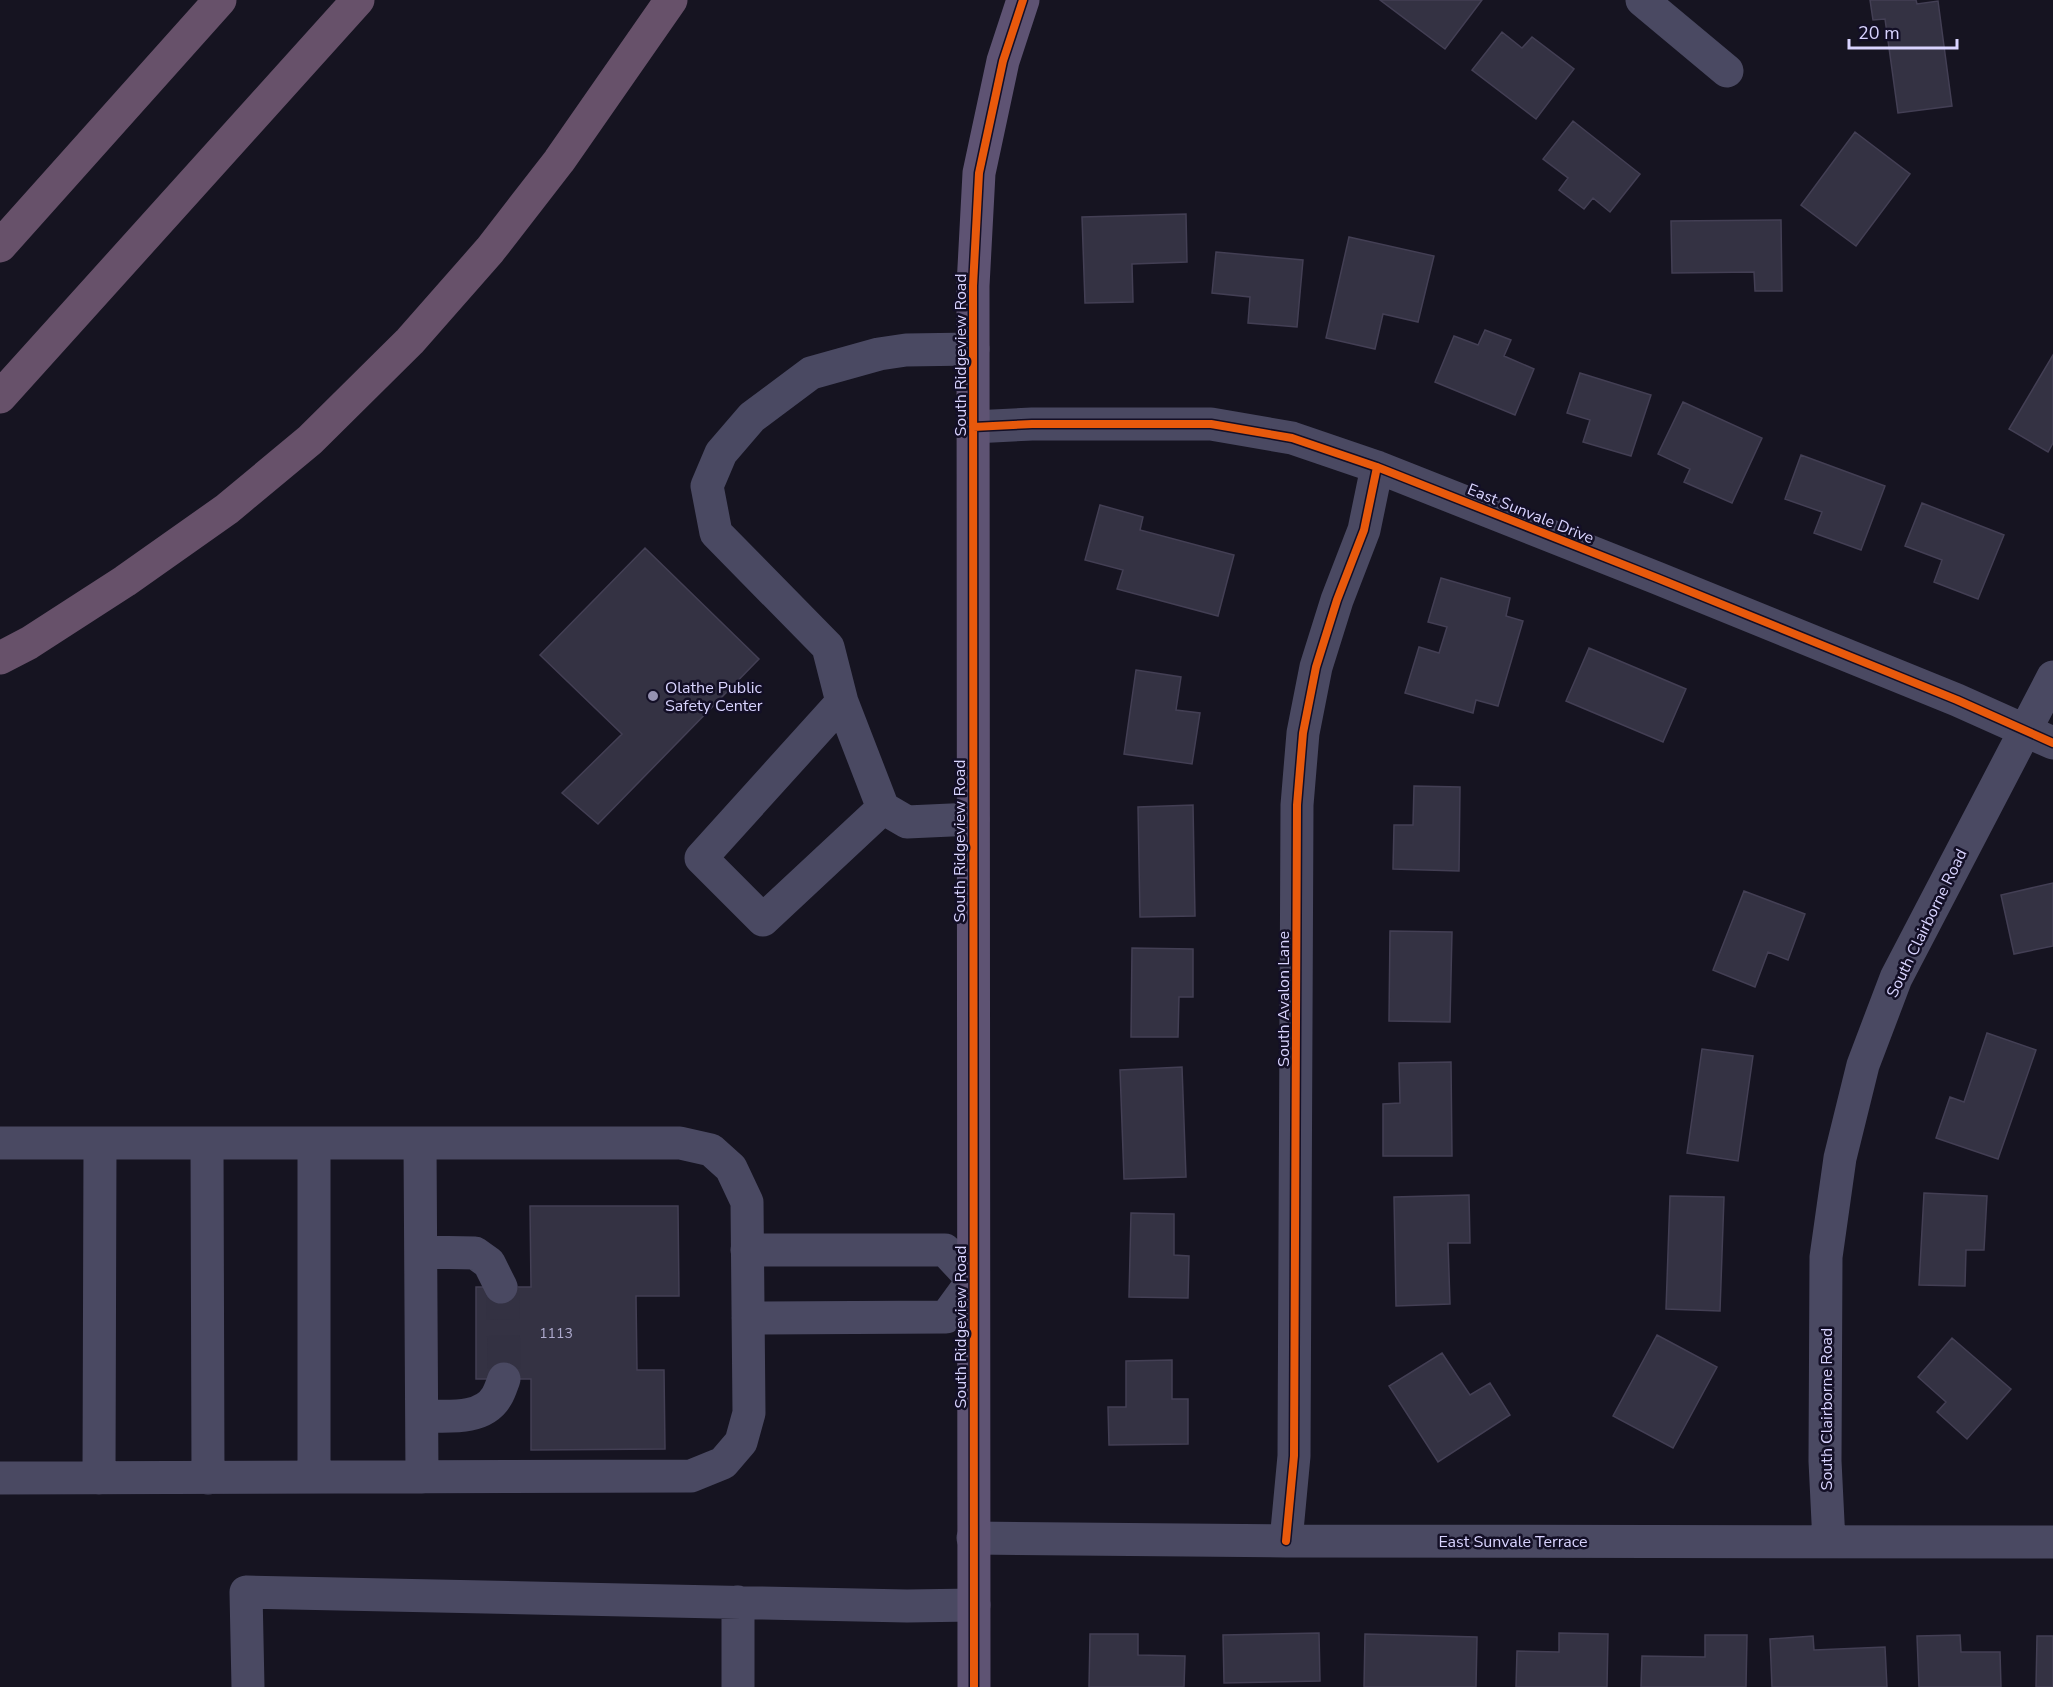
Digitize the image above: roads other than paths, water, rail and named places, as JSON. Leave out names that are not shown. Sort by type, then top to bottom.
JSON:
[{"type":"highway","points":[[0,246],[220,0]]},
{"type":"highway","points":[[0,397],[358,0]]},
{"type":"highway","points":[[0,658],[29,643],[125,581],[227,509],[310,440],[410,341],[490,250],[559,161],[671,0]]},
{"type":"main road","name":"South Ridgeview Road","points":[[974,1687],[973,286],[980,173],[1003,61],[1023,0]]},
{"type":"street","points":[[1642,0],[1727,71]]},
{"type":"street","points":[[973,349],[906,350],[879,354],[812,373],[752,417],[721,453],[707,486],[716,533],[828,646],[842,702],[883,808],[907,822],[973,819]]},
{"type":"street","name":"East Sunvale Drive","points":[[973,427],[1032,424],[1210,424],[1292,438],[1377,467],[1657,578],[1958,700],[2039,736]]},
{"type":"street","name":"South Avalon Lane","points":[[1286,1541],[1294,1456],[1297,817],[1303,733],[1316,667],[1337,600],[1364,530],[1377,467]]},
{"type":"street","name":"South Clairborne Road","points":[[1829,1542],[1825,1461],[1826,1257],[1840,1158],[1863,1065],[1896,978],[2039,736],[2053,677]]},
{"type":"street","points":[[842,702],[701,858],[764,920],[883,808]]},
{"type":"street","points":[[0,1143],[680,1143],[711,1150],[731,1168],[747,1202],[749,1413],[741,1442],[723,1463],[691,1476],[0,1479]]},
{"type":"street","points":[[99,1479],[100,1143]]},
{"type":"street","points":[[207,1143],[208,1478]]},
{"type":"street","points":[[314,1143],[315,1477]]},
{"type":"street","points":[[420,1143],[422,1477]]},
{"type":"street","points":[[747,1250],[945,1250],[973,1280],[946,1317],[748,1318]]},
{"type":"street","points":[[421,1251],[476,1253],[489,1263],[501,1287]]},
{"type":"street","points":[[422,1416],[467,1415],[484,1409],[496,1398],[504,1378]]},
{"type":"street","name":"East Sunvale Terrace","points":[[973,1538],[1286,1541],[2053,1542]]},
{"type":"street","points":[[248,1687],[246,1592],[974,1605]]},
{"type":"street","points":[[738,1602],[738,1687]]},
{"type":"tunnel","points":[[501,1287],[504,1379]]},
{"type":"place","name":"Olathe Public Safety Center","points":[[653,696]]}]
